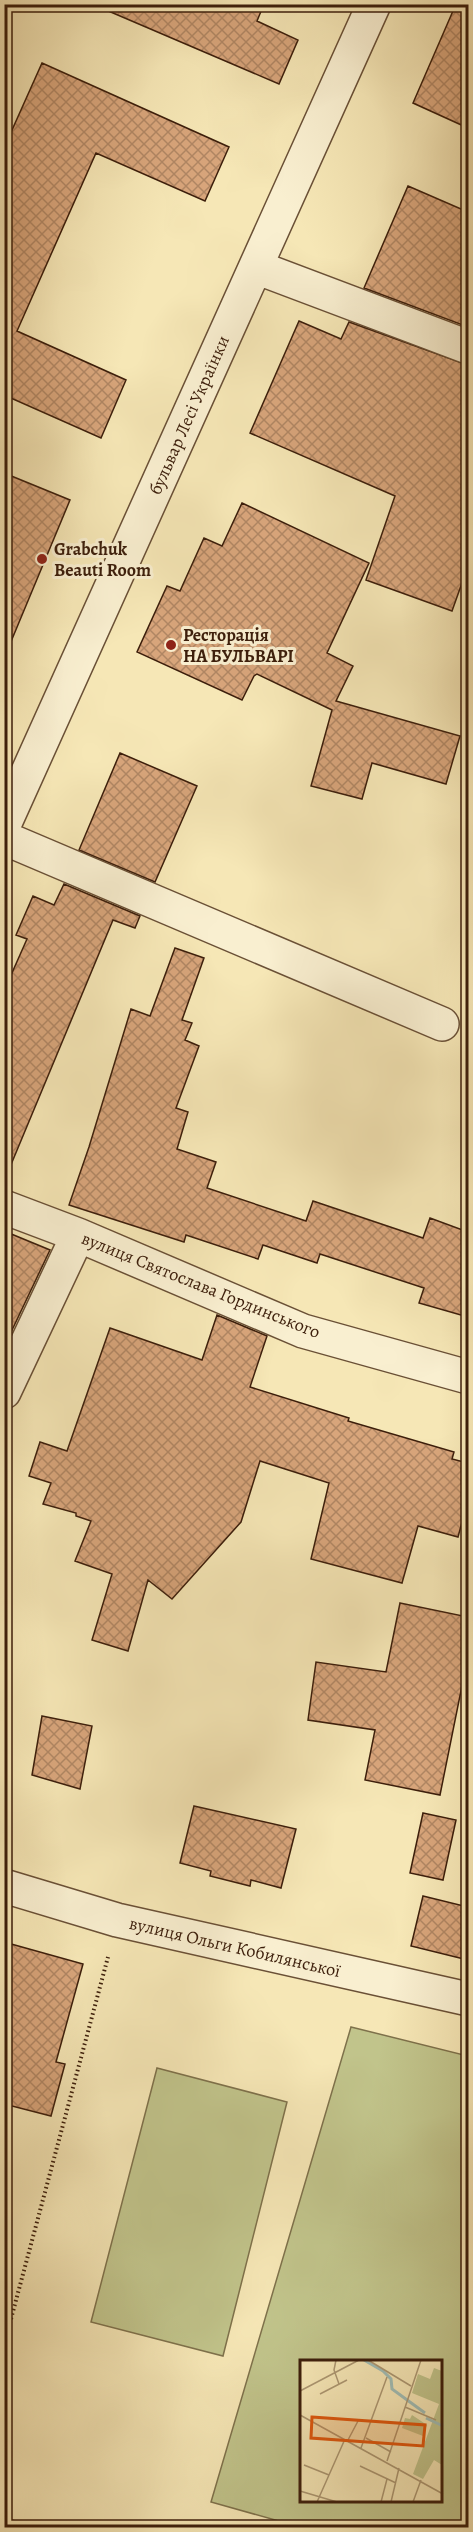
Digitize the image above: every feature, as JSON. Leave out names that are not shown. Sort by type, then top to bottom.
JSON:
[{"type":"street","name":"бульвар Лесі Українки","points":[[4,825],[16,768],[256,267],[374,4]]},
{"type":"street","points":[[256,267],[468,347]]},
{"type":"street","points":[[4,838],[442,1024]]},
{"type":"street","name":"вулиця Святослава Гординського","points":[[4,1207],[78,1235],[303,1330],[468,1377]]},
{"type":"street","points":[[4,1392],[78,1235]]},
{"type":"street","name":"вулиця Ольги Кобилянської","points":[[4,1886],[117,1920],[468,1999]]},
{"type":"path","points":[[4,2345],[117,1920]]},
{"type":"green space","points":[[351,2027],[468,2056],[468,2527],[300,2527],[211,2502]]},
{"type":"green space","points":[[157,2068],[287,2102],[223,2356],[91,2322]]},
{"type":"green space","points":[[5,2518],[37,2527],[5,2527]]},
{"type":"building","points":[[92,4],[264,4],[257,21],[298,40],[279,84]]},
{"type":"building","points":[[456,4],[468,4],[468,128],[413,103]]},
{"type":"building","points":[[42,63],[229,147],[205,201],[96,153],[17,331],[126,380],[101,438],[4,395],[4,148]]},
{"type":"building","points":[[408,186],[468,212],[468,327],[364,288]]},
{"type":"building","points":[[299,321],[341,339],[349,322],[468,365],[468,566],[452,611],[366,580],[395,496],[250,433]]},
{"type":"building","points":[[4,473],[70,500],[5,656],[4,655]]},
{"type":"building","points":[[242,503],[369,563],[327,653],[353,666],[336,701],[460,736],[446,784],[372,763],[362,799],[311,786],[332,710],[257,674],[242,700],[137,652],[167,586],[180,591],[204,538],[222,546]]},
{"type":"building","points":[[120,753],[197,786],[155,882],[79,850]]},
{"type":"building","points":[[64,884],[140,916],[135,928],[113,920],[5,1179],[4,991],[27,939],[16,935],[33,896],[54,905]]},
{"type":"building","points":[[175,948],[204,958],[182,1020],[192,1023],[185,1040],[199,1046],[176,1108],[188,1112],[177,1149],[216,1162],[207,1188],[306,1221],[313,1201],[423,1238],[430,1218],[468,1232],[468,1317],[419,1303],[424,1288],[320,1254],[317,1263],[263,1245],[258,1259],[186,1235],[184,1242],[69,1205],[131,1009],[150,1016]]},
{"type":"building","points":[[4,1231],[50,1250],[4,1347]]},
{"type":"building","points":[[217,1315],[267,1336],[250,1387],[349,1418],[348,1421],[454,1452],[452,1459],[468,1463],[468,1500],[458,1537],[418,1526],[402,1583],[311,1559],[329,1483],[260,1461],[241,1522],[172,1599],[148,1580],[128,1651],[92,1640],[112,1574],[75,1561],[91,1521],[76,1516],[76,1513],[43,1504],[51,1483],[29,1476],[40,1442],[67,1451],[110,1328],[202,1360]]},
{"type":"building","points":[[400,1603],[468,1617],[468,1656],[440,1795],[365,1780],[375,1730],[308,1720],[316,1662],[386,1672]]},
{"type":"building","points":[[42,1716],[92,1726],[80,1789],[32,1775]]},
{"type":"building","points":[[194,1806],[296,1829],[281,1888],[251,1880],[250,1886],[210,1876],[211,1871],[180,1863]]},
{"type":"building","points":[[423,1813],[456,1820],[443,1880],[410,1873]]},
{"type":"building","points":[[423,1896],[468,1907],[468,1960],[411,1946]]},
{"type":"building","points":[[4,1942],[83,1964],[56,2062],[65,2064],[51,2116],[4,2104]]},
{"type":"place","name":"Grabchuk Beauti Room","points":[[42,559]]},
{"type":"place","name":"Ресторація НА БУЛЬВАРІ","points":[[171,645]]}]
